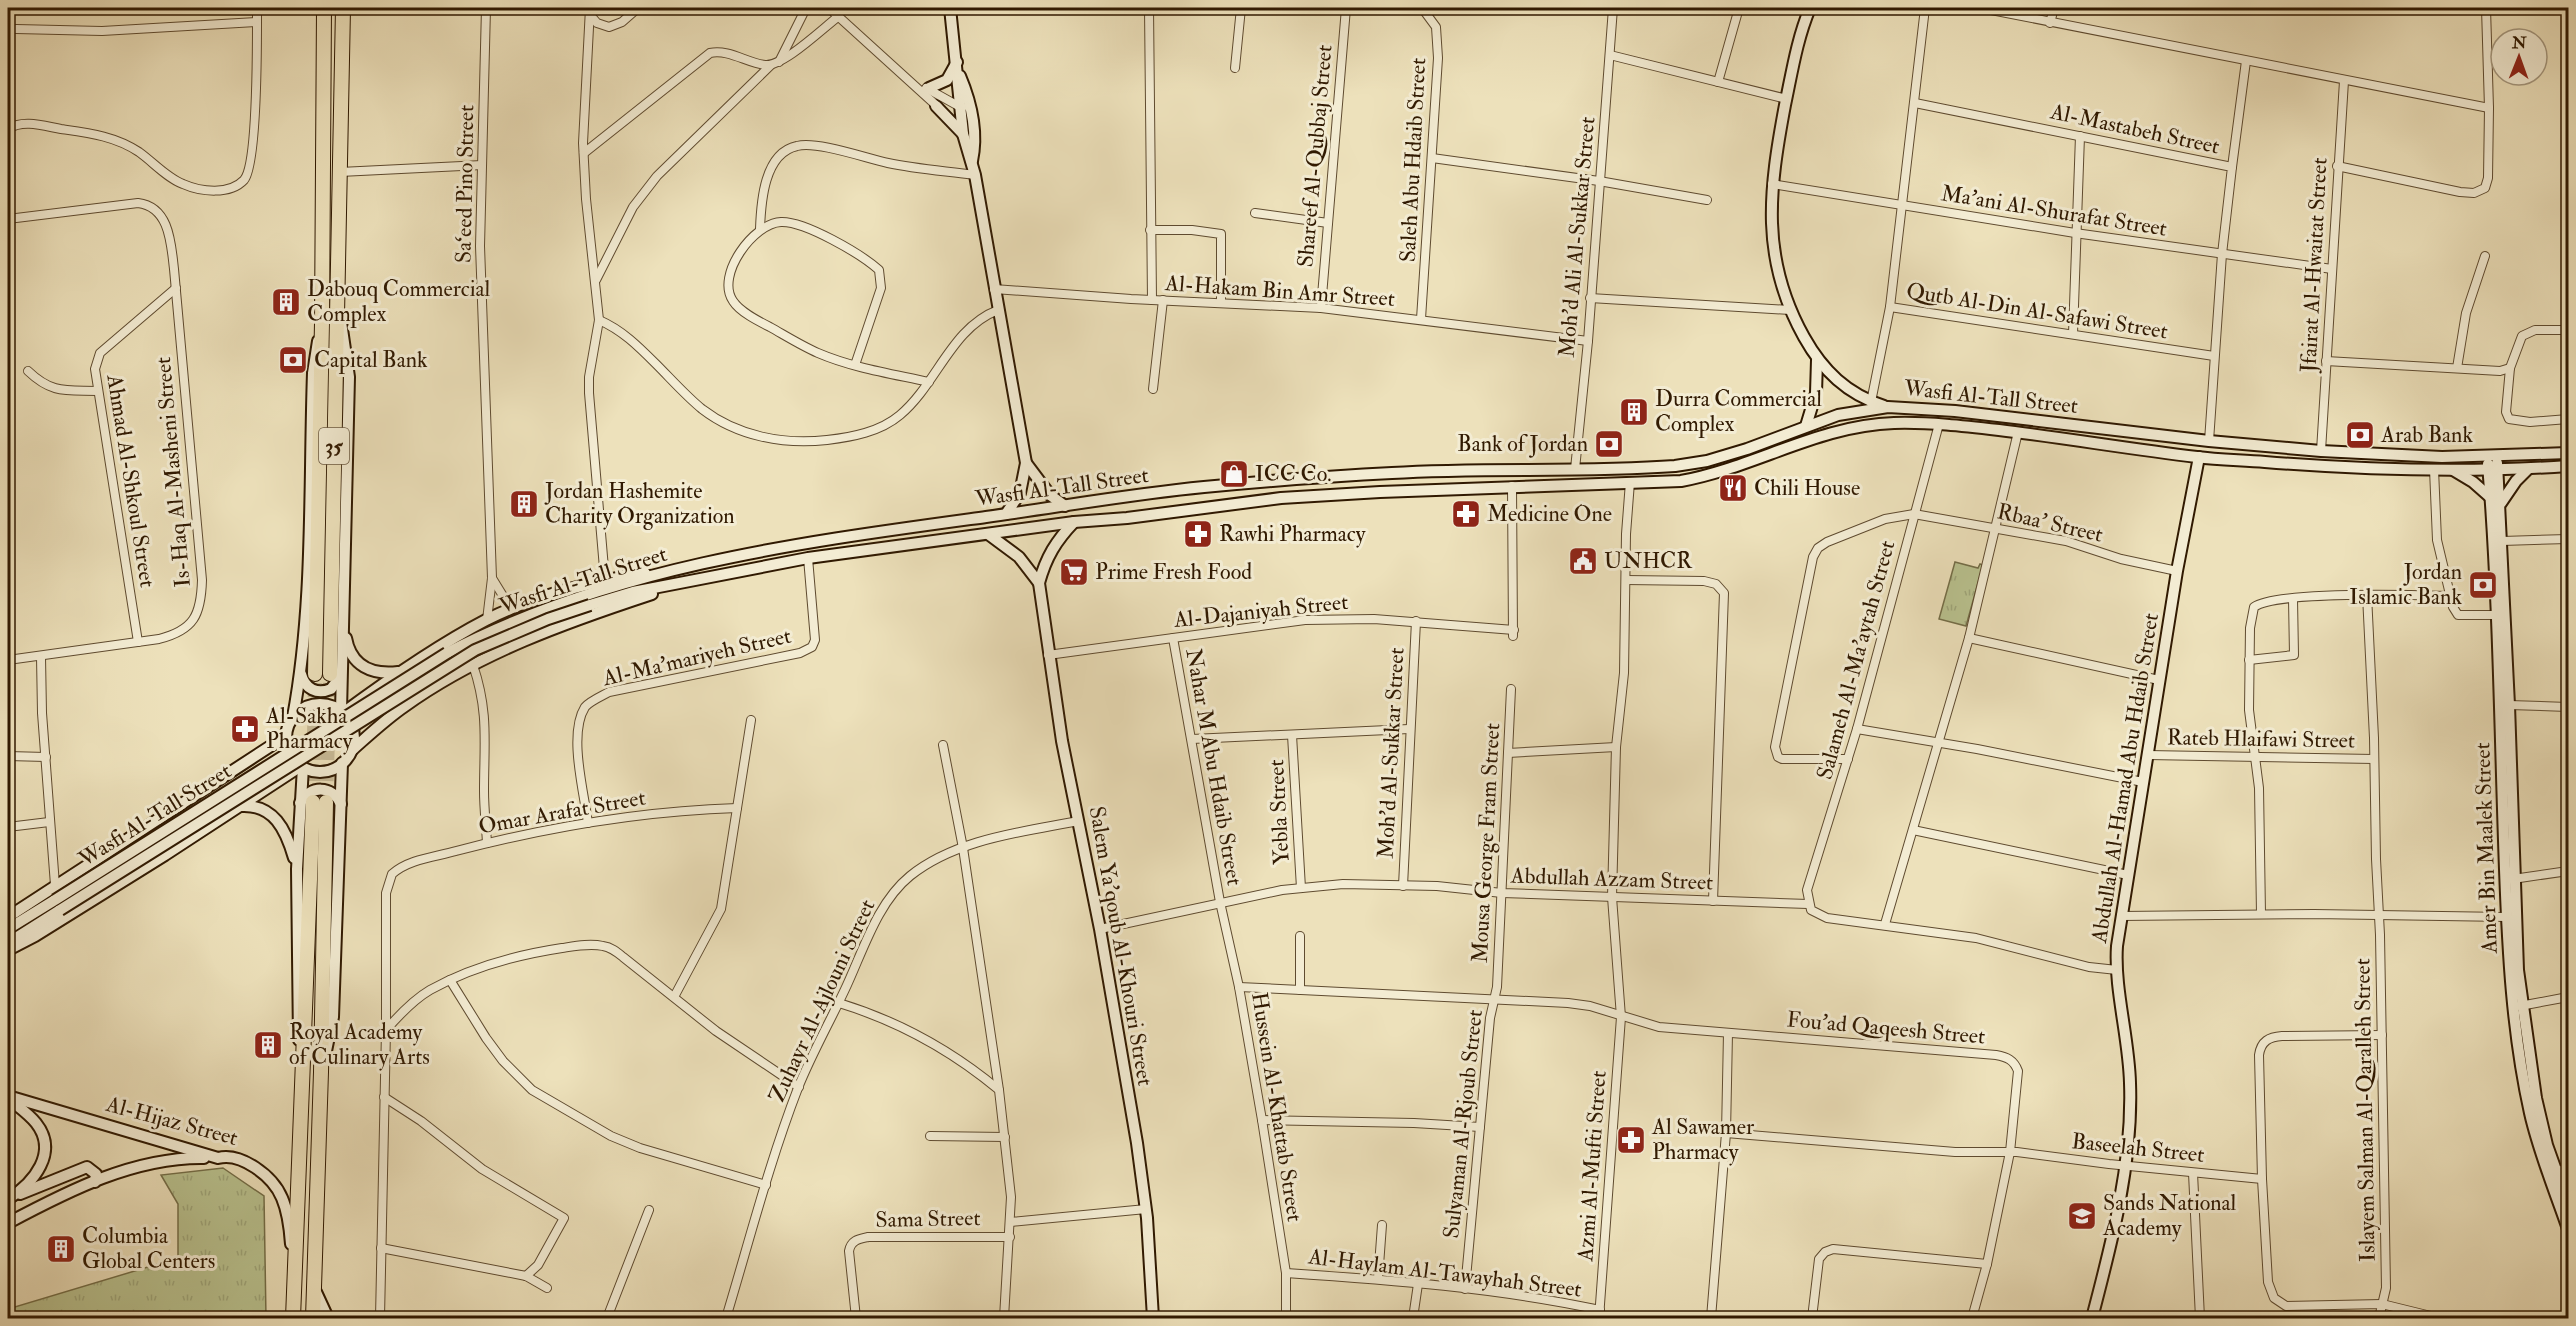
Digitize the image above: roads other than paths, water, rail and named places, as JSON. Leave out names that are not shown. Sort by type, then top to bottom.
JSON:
[{"type":"highway","name":"35","points":[[308,674],[322,323],[324,8]]},
{"type":"highway","name":"35","points":[[335,675],[337,304],[343,8]]},
{"type":"highway","points":[[313,802],[321,1072],[313,1318]]},
{"type":"highway","points":[[293,1318],[293,1265],[313,802]]},
{"type":"street","points":[[8,45],[9,8]]},
{"type":"street","points":[[8,129],[22,123],[101,135],[125,144],[183,184],[204,190],[227,190],[243,181],[250,166],[257,72],[257,8]]},
{"type":"street","name":"Sa‘eed Pino Street","points":[[486,8],[480,246],[492,578],[487,620]]},
{"type":"street","points":[[590,11],[597,23],[609,27],[622,22],[638,8]]},
{"type":"street","points":[[775,64],[806,8]]},
{"type":"street","points":[[829,8],[924,87],[965,108]]},
{"type":"street","points":[[950,8],[967,121],[975,141],[972,161]]},
{"type":"street","name":"Al-Hakam Bin Amr Street","points":[[1149,8],[1152,300],[1321,308],[1588,341]]},
{"type":"street","points":[[1235,68],[1240,8]]},
{"type":"street","name":"Shareef Al-Qubbaj Street","points":[[1321,308],[1346,8]]},
{"type":"street","name":"Saleh Abu Hdaib Street","points":[[1421,320],[1438,40],[1436,27],[1422,8]]},
{"type":"street","name":"Moh'd Ali Al-Sukkar Street","points":[[1575,469],[1588,341],[1613,8]]},
{"type":"street","points":[[1718,82],[1739,8]]},
{"type":"street","points":[[1801,8],[1800,31],[1772,184],[1773,249],[1779,278],[1790,310],[1817,360],[1840,384],[1871,402],[1888,407]]},
{"type":"street","points":[[1800,31],[1810,8]]},
{"type":"street","name":"Qutb Al-Din Al-Safawi Street","points":[[1925,8],[1890,307],[2214,357]]},
{"type":"street","points":[[1981,8],[2246,62],[2489,108]]},
{"type":"street","points":[[2050,22],[2054,8]]},
{"type":"street","points":[[2337,166],[2460,192],[2481,191],[2485,188],[2488,178],[2489,108],[2486,8]]},
{"type":"street","points":[[590,11],[584,153],[586,200],[599,320],[589,377],[589,393],[605,580]]},
{"type":"street","points":[[595,281],[633,207],[657,176],[775,64],[839,16]]},
{"type":"street","points":[[16,29],[102,31],[257,22]]},
{"type":"street","points":[[584,153],[710,53],[723,52],[775,64]]},
{"type":"street","points":[[1610,55],[1787,99]]},
{"type":"street","points":[[2232,167],[2246,62]]},
{"type":"street","points":[[924,87],[946,81],[957,66]]},
{"type":"street","name":"Jfairat Al-Hwaitat Street","points":[[2321,451],[2343,81]]},
{"type":"street","points":[[924,87],[922,94],[963,134]]},
{"type":"street","name":"Al-Mastabeh Street","points":[[1915,102],[2232,167],[2214,357]]},
{"type":"street","points":[[936,106],[967,121]]},
{"type":"street","points":[[967,121],[963,134],[975,175],[1026,464],[1020,493],[1006,514]]},
{"type":"street","points":[[2073,334],[2080,136]]},
{"type":"street","points":[[760,229],[761,203],[772,166],[796,146],[811,145],[890,164],[975,175]]},
{"type":"street","points":[[1432,158],[1599,181],[1707,200]]},
{"type":"street","points":[[340,172],[482,165]]},
{"type":"street","name":"Ma'ani Al-Shurafat Street","points":[[1772,184],[2075,233],[2332,269]]},
{"type":"street","name":"Is-Haq Al-Masheni Street","points":[[8,218],[126,203],[150,206],[160,214],[167,227],[176,288],[202,596],[197,616],[184,630],[170,637],[8,660]]},
{"type":"street","points":[[1255,213],[1328,223]]},
{"type":"street","points":[[855,365],[881,288],[879,270],[840,245],[797,225],[774,222],[760,229],[740,254],[728,275],[729,292],[733,301],[760,322],[820,354],[855,365],[929,382]]},
{"type":"street","points":[[1150,230],[1192,230],[1221,234],[1221,303]]},
{"type":"street","points":[[2457,368],[2466,313],[2485,256]]},
{"type":"street","name":"Ahmad Al-Shkoul Street","points":[[138,642],[95,369],[100,353],[176,288]]},
{"type":"street","points":[[994,289],[1152,300]]},
{"type":"street","points":[[1590,298],[1790,310]]},
{"type":"street","points":[[1153,389],[1163,300]]},
{"type":"street","points":[[308,674],[306,686],[318,692],[331,689],[343,626],[349,377],[337,304]]},
{"type":"street","points":[[1871,402],[1890,307]]},
{"type":"street","points":[[599,320],[624,333],[701,408],[714,417],[746,433],[766,438],[817,441],[868,432],[898,417],[929,382],[969,327],[998,310]]},
{"type":"street","points":[[2568,330],[2535,330],[2525,333],[2520,340],[2510,368],[2506,416],[2519,422],[2568,419]]},
{"type":"street","points":[[2209,441],[2214,357]]},
{"type":"street","points":[[1806,426],[1816,393],[1817,360]]},
{"type":"street","points":[[2326,361],[2500,371],[2510,368]]},
{"type":"street","points":[[28,371],[52,389],[97,391]]},
{"type":"street","name":"Wasfi Al-Tall Street","points":[[8,929],[57,905],[476,650],[592,599],[693,565],[774,547],[1201,487],[1352,475],[1645,468],[1707,461],[1838,416],[1888,407],[1955,411],[2209,441],[2321,451],[2492,457],[2568,453]]},
{"type":"street","name":"Wasfi Al-Tall Street","points":[[592,599],[808,558],[1074,522],[1127,518],[1287,497],[1512,486],[1681,481],[1708,476],[1825,435],[1869,424],[1939,424],[2018,432],[2199,458],[2366,469],[2493,470],[2568,466]]},
{"type":"street","name":"Salameh Al-Ma'aytah Street","points":[[1808,904],[1807,890],[1810,877],[1857,729],[1939,424]]},
{"type":"street","points":[[2082,441],[2083,426]]},
{"type":"street","points":[[1885,924],[1969,638],[2018,432]]},
{"type":"street","name":"Amer Bin Maalek Street","points":[[2492,457],[2500,504],[2502,541],[2518,1007],[2525,1088],[2535,1134],[2568,1229]]},
{"type":"street","name":"Abdullah Al-Hamad Abu Hdaib Street","points":[[2092,1318],[2126,1166],[2129,1123],[2130,1069],[2117,970],[2117,946],[2176,571],[2199,458]]},
{"type":"street","points":[[1026,464],[1045,489],[1065,506]]},
{"type":"street","points":[[2434,469],[2437,540],[2449,596],[2458,615],[2497,615]]},
{"type":"street","points":[[2500,504],[2516,481],[2528,469]]},
{"type":"street","points":[[2453,470],[2474,482],[2490,497]]},
{"type":"street","name":"Amer Bin Maalek Street","points":[[2493,470],[2490,497],[2497,615],[2506,916],[2518,1007],[2536,1098],[2544,1134],[2568,1204]]},
{"type":"street","points":[[1378,474],[1375,483],[1380,492]]},
{"type":"street","points":[[1352,475],[1355,484],[1352,493]]},
{"type":"street","name":"Azmi Al-Mufti Street","points":[[1599,1314],[1621,1017],[1612,897],[1616,747],[1624,673],[1630,482]]},
{"type":"street","name":"Al-Dajaniyah Street","points":[[1048,655],[1305,620],[1416,621],[1514,633],[1512,486]]},
{"type":"street","points":[[1848,759],[1782,759],[1778,756],[1775,747],[1813,557],[1818,548],[1838,537],[1885,519],[1914,514]]},
{"type":"street","name":"Rbaa' Street","points":[[1914,514],[2066,541],[2121,559],[2176,571]]},
{"type":"street","name":"Salem Ya'qoub Al-Khouri Street","points":[[1074,522],[1052,547],[1044,563],[1039,583],[1048,655],[1100,929],[1137,1143],[1146,1209],[1153,1318]]},
{"type":"street","points":[[988,534],[1019,557],[1039,583]]},
{"type":"street","points":[[2502,541],[2568,539]]},
{"type":"street","name":"Al-Ma'mariyeh Street","points":[[588,823],[578,752],[579,722],[586,705],[609,692],[800,653],[812,647],[815,640],[808,558]]},
{"type":"street","points":[[342,712],[399,672],[487,620],[511,609],[561,591],[605,580],[693,565]]},
{"type":"street","name":"Sa‘eed Pino Street","points":[[492,578],[511,609]]},
{"type":"street","points":[[8,950],[86,905],[302,767],[323,772],[342,764],[352,750],[406,705],[473,665],[552,628],[699,580]]},
{"type":"street","points":[[1626,580],[1704,581],[1716,584],[1724,593],[1713,901]]},
{"type":"street","points":[[2261,914],[2259,788],[2249,710],[2249,660],[2254,607],[2270,600],[2367,595],[2449,596]]},
{"type":"street","name":"Islayem Salman Al-Qaralleh Street","points":[[2367,595],[2382,1035],[2386,1281],[2379,1318]]},
{"type":"street","points":[[2249,660],[2294,655],[2293,599]]},
{"type":"street","name":"Moh'd Al-Sukkar Street","points":[[1403,886],[1416,621]]},
{"type":"street","points":[[343,626],[348,648],[360,665],[375,672],[399,672]]},
{"type":"street","name":"Nahar M Abu Hdaib Street","points":[[1173,638],[1220,902]]},
{"type":"street","points":[[1969,638],[2159,680]]},
{"type":"street","points":[[41,657],[49,822],[55,885]]},
{"type":"street","points":[[473,665],[482,693],[486,728],[484,794],[487,843]]},
{"type":"street","points":[[302,1073],[297,1030],[297,869],[313,802],[302,767],[289,753],[286,736],[308,674]]},
{"type":"street","points":[[335,675],[342,712],[353,730],[352,750]]},
{"type":"street","points":[[385,682],[378,693],[380,705],[389,708],[406,705]]},
{"type":"street","name":"Mousa George Fram Street","points":[[1495,999],[1511,689]]},
{"type":"street","points":[[293,717],[304,707],[318,704],[328,704],[342,712]]},
{"type":"street","points":[[2509,705],[2568,707]]},
{"type":"street","points":[[674,997],[721,909],[751,720]]},
{"type":"street","points":[[1192,740],[1409,729]]},
{"type":"street","points":[[1857,729],[1937,741],[2143,782]]},
{"type":"street","name":"Yebla Street","points":[[1292,735],[1301,888]]},
{"type":"street","points":[[8,917],[286,736]]},
{"type":"street","points":[[943,745],[963,848],[1005,1137],[1011,1222],[1005,1318]]},
{"type":"street","points":[[1508,753],[1616,747]]},
{"type":"street","name":"Rateb Hlaifawi Street","points":[[2148,755],[2374,759]]},
{"type":"street","points":[[8,756],[46,757]]},
{"type":"street","points":[[244,763],[257,759],[269,764],[274,773],[273,786]]},
{"type":"street","points":[[321,1072],[333,1017],[342,764]]},
{"type":"street","points":[[313,802],[307,794],[321,789],[335,794],[341,804]]},
{"type":"street","points":[[240,806],[261,808],[279,821],[289,839],[297,869]]},
{"type":"street","name":"Omar Arafat Street","points":[[386,1030],[386,893],[392,874],[397,869],[487,843],[588,823],[655,813],[737,808]]},
{"type":"street","name":"Zuhayr Al-Ajlouni Street","points":[[726,1318],[766,1185],[799,1087],[880,913],[897,888],[922,868],[963,848],[1078,821]]},
{"type":"street","points":[[8,827],[49,822]]},
{"type":"street","points":[[1913,830],[2128,875]]},
{"type":"street","points":[[2513,879],[2568,871]]},
{"type":"street","name":"Abdullah Azzam Street","points":[[1100,929],[1220,902],[1301,888],[1342,884],[1437,886],[1502,893],[1808,904],[1817,915],[1827,918],[1885,924],[2002,943],[2089,967],[2117,970]]},
{"type":"street","name":"Hussein Al-Khattab Street","points":[[1220,902],[1239,987],[1262,1120],[1286,1273],[1287,1318]]},
{"type":"street","name":"Wasfi Al-Tall Street","points":[[8,943],[57,905]]},
{"type":"street","points":[[2121,916],[2379,914],[2506,916]]},
{"type":"street","points":[[1300,936],[1300,990]]},
{"type":"street","points":[[380,1318],[386,1030],[413,1003],[429,991],[450,980],[512,957],[592,944],[612,948],[747,1054],[799,1087]]},
{"type":"street","points":[[450,980],[468,1011],[503,1061],[532,1090],[611,1136],[640,1148],[766,1185]]},
{"type":"street","name":"Fou'ad Qaqeesh Street","points":[[1239,987],[1495,999],[1590,1006],[1621,1017],[1659,1026],[2004,1057],[2013,1062],[2018,1071],[2010,1152],[1987,1264],[1972,1318]]},
{"type":"street","points":[[2518,1007],[2568,997]]},
{"type":"street","name":"Sulyaman Al-Rjoub Street","points":[[1465,1289],[1490,1018],[1495,999]]},
{"type":"street","points":[[839,1003],[881,1017],[909,1030],[960,1061],[999,1090]]},
{"type":"street","points":[[1711,1318],[1726,1133],[1728,1033]]},
{"type":"street","points":[[2382,1035],[2282,1036],[2266,1040],[2262,1044],[2259,1055],[2262,1179],[2268,1282],[2278,1303],[2296,1307],[2382,1304],[2439,1318]]},
{"type":"street","points":[[8,1097],[34,1120],[43,1136],[44,1144],[39,1171],[29,1183],[11,1197]]},
{"type":"street","name":"Al-Hijaz Street","points":[[8,1097],[218,1158],[228,1156],[244,1162],[278,1190],[288,1220],[293,1265]]},
{"type":"street","points":[[384,1097],[421,1121],[482,1169],[564,1218],[538,1264],[526,1276]]},
{"type":"street","points":[[1262,1120],[1414,1123],[1480,1127]]},
{"type":"street","name":"Baseelah Street","points":[[1726,1133],[1955,1152],[2010,1152],[2262,1179]]},
{"type":"street","points":[[930,1136],[1005,1137]]},
{"type":"street","points":[[8,1223],[124,1170],[154,1162],[186,1158],[218,1158]]},
{"type":"street","points":[[11,1197],[34,1190],[87,1167],[96,1174],[95,1182]]},
{"type":"street","points":[[2557,1171],[2568,1169]]},
{"type":"street","points":[[2193,1173],[2200,1318]]},
{"type":"street","points":[[1011,1222],[1146,1209]]},
{"type":"street","points":[[607,1318],[649,1210]]},
{"type":"street","points":[[1378,1280],[1382,1225]]},
{"type":"street","name":"Sama Street","points":[[856,1318],[849,1251],[853,1242],[868,1237],[1010,1237]]},
{"type":"street","points":[[381,1248],[526,1276],[547,1288]]},
{"type":"street","points":[[1812,1318],[1819,1259],[1825,1252],[1833,1249],[1987,1264]]},
{"type":"street","name":"Al-Haylam Al-Tawayhah Street","points":[[1286,1273],[1465,1289],[1599,1314]]},
{"type":"street","points":[[313,1284],[328,1318]]},
{"type":"street","points":[[1413,1318],[1418,1284]]},
{"type":"tunnel","points":[[313,802],[315,674]]},
{"type":"tunnel","points":[[326,802],[330,674]]},
{"type":"place","name":"Dabouq Commercial Complex","points":[[286,302]]},
{"type":"place","name":"Capital Bank","points":[[293,360]]},
{"type":"place","name":"Durra Commercial Complex","points":[[1634,412]]},
{"type":"place","name":"Arab Bank","points":[[2360,435]]},
{"type":"place","name":"Bank of Jordan","points":[[1609,444]]},
{"type":"place","name":"ICC Co.","points":[[1234,474]]},
{"type":"place","name":"Chili House","points":[[1733,488]]},
{"type":"place","name":"Jordan Hashemite Charity Organization","points":[[524,504]]},
{"type":"place","name":"Medicine One","points":[[1466,514]]},
{"type":"place","name":"Rawhi Pharmacy","points":[[1198,534]]},
{"type":"place","name":"UNHCR","points":[[1583,561]]},
{"type":"place","name":"Prime Fresh Food","points":[[1074,572]]},
{"type":"place","name":"Jordan Islamic Bank","points":[[2483,585]]},
{"type":"place","name":"Al-Sakha Pharmacy","points":[[245,729]]},
{"type":"place","name":"Royal Academy of Culinary Arts","points":[[268,1045]]},
{"type":"place","name":"Al Sawamer Pharmacy","points":[[1631,1140]]},
{"type":"place","name":"Sands National Academy","points":[[2082,1216]]},
{"type":"place","name":"Columbia Global Centers","points":[[61,1249]]}]
